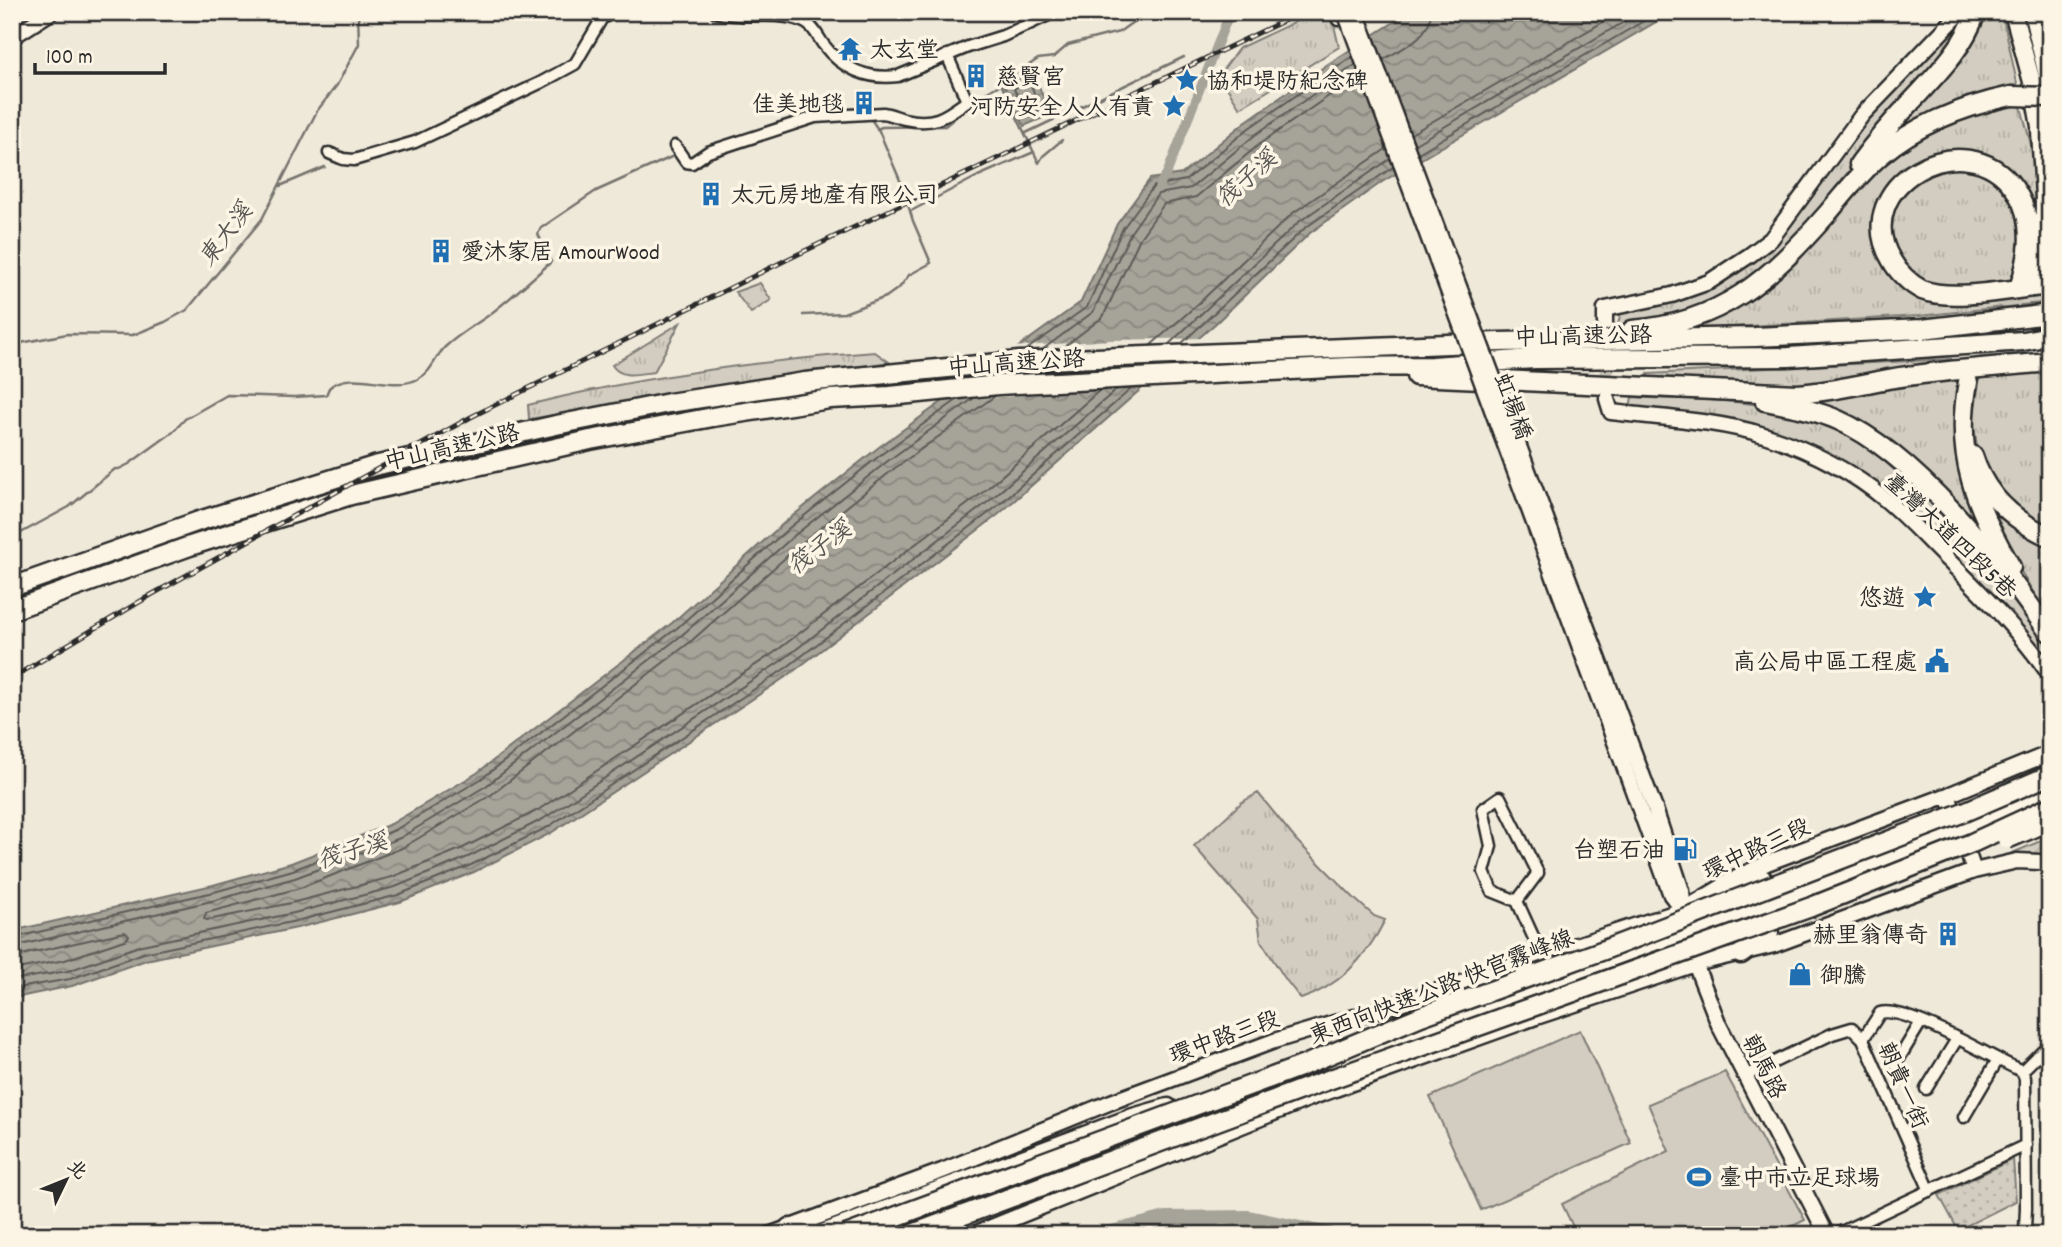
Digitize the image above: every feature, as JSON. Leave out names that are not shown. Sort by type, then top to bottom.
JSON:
[{"type":"highway","points":[[1797,249],[1877,140],[1953,55],[1969,32],[1976,12]]},
{"type":"highway","points":[[1499,342],[1649,329],[1708,312],[1733,300],[1758,283],[1797,249],[1871,165],[1890,148],[1920,128],[1987,101],[2011,96],[2050,97]]},
{"type":"highway","points":[[2035,285],[2046,223],[2041,130]]},
{"type":"highway","points":[[1949,159],[1981,164],[2006,179],[2023,203],[2028,226],[2028,264],[2035,285],[1956,294],[1923,290],[1907,280],[1896,269],[1888,255],[1882,232],[1884,213],[1889,200],[1905,177],[1917,168],[1949,159]]},
{"type":"highway","name":"中山高速公路","points":[[12,587],[199,521],[374,466],[555,425],[669,403],[805,382],[1018,361],[1499,342],[1700,339],[1880,331],[1922,329],[2050,314]]},
{"type":"highway","name":"中山高速公路","points":[[12,610],[190,546],[351,495],[590,440],[713,416],[830,400],[998,385],[1323,368],[1432,366],[1535,359],[1789,357],[2023,341],[2050,336]]},
{"type":"highway","points":[[1323,368],[1447,379],[1797,394],[1831,391],[1887,379],[2050,362]]},
{"type":"highway","points":[[2049,633],[1984,519],[1971,482],[1966,461],[1963,420],[1973,379],[1969,418],[1971,446],[1977,467],[1991,492],[2011,514],[2050,537]]},
{"type":"highway","points":[[1718,390],[1810,411],[1837,420],[1875,443],[1909,470],[1959,520],[2011,579],[2049,633]]},
{"type":"highway","points":[[1727,884],[1762,879],[2050,764]]},
{"type":"highway","name":"東西向快速公路 快官霧峰線","points":[[846,1235],[1302,1066],[1421,1016],[1617,946],[1964,812],[2050,775]]},
{"type":"highway","points":[[1960,830],[2050,791]]},
{"type":"highway","name":"東西向快速公路 快官霧峰線","points":[[910,1235],[1303,1089],[1811,907],[2050,809]]},
{"type":"highway","points":[[1741,954],[1769,933],[2050,821]]},
{"type":"highway","points":[[789,1228],[820,1235],[1133,1118],[1276,1071],[1302,1066]]},
{"type":"highway","points":[[939,1235],[1240,1121],[1292,1100],[1303,1089]]},
{"type":"main road","points":[[2013,12],[2032,82],[2050,178]]},
{"type":"main road","points":[[2032,12],[2050,88]]},
{"type":"street","points":[[12,37],[51,12]]},
{"type":"street","points":[[329,153],[354,160],[415,142],[540,83],[575,64],[602,18],[614,12]]},
{"type":"street","points":[[716,12],[805,22],[844,65],[872,76],[898,76],[947,55],[1003,36],[1055,12]]},
{"type":"street","points":[[1335,12],[1338,20],[1356,12]]},
{"type":"street","name":"虹揚橋","points":[[1346,12],[1648,812]]},
{"type":"street","name":"虹揚橋","points":[[1356,12],[1648,812]]},
{"type":"street","points":[[1605,323],[1605,309],[1672,295],[1709,282],[1771,239],[1857,121],[1961,12]]},
{"type":"street","points":[[676,146],[686,162],[692,163],[708,152],[815,117],[883,113],[906,119],[944,118],[967,101],[947,55]]},
{"type":"street","name":"臺灣大道四段5巷","points":[[1607,399],[1611,412],[1761,435],[1811,453],[1850,475],[1887,501],[1997,608],[2024,638],[2050,675]]},
{"type":"street","name":"環中路三段","points":[[769,1235],[942,1171],[1111,1102],[1274,1041],[1388,1007],[1683,910],[1767,863],[1948,795],[2050,753]]},
{"type":"street","points":[[1948,795],[1973,872]]},
{"type":"street","points":[[1517,901],[1538,873],[1500,797],[1483,809],[1491,846],[1484,872],[1492,891],[1517,901],[1542,956]]},
{"type":"street","points":[[884,1235],[1687,936],[1960,830],[2028,808],[2050,809]]},
{"type":"street","name":"朝馬路","points":[[1648,812],[1682,891],[1687,936],[1719,1025],[1827,1235]]},
{"type":"street","points":[[973,1235],[1313,1097],[1695,964],[1774,945],[1973,872],[2017,861],[2040,862],[2050,866]]},
{"type":"street","points":[[868,1235],[1687,936]]},
{"type":"street","points":[[1863,1039],[1880,1013],[1888,1010],[1921,1022],[2022,1071],[2025,1078],[2026,1145],[2025,1229],[2022,1235]]},
{"type":"street","points":[[1895,1065],[1921,1022]]},
{"type":"street","name":"朝貴一街","points":[[1745,1076],[1832,1034],[1852,1028],[1863,1039],[1930,1191]]},
{"type":"street","points":[[1926,1090],[1957,1039]]},
{"type":"street","points":[[2022,1071],[2050,1043]]},
{"type":"street","points":[[1964,1117],[1997,1061]]},
{"type":"street","points":[[1835,1235],[2026,1145]]},
{"type":"street","points":[[1100,1156],[1107,1179]]},
{"type":"green space","points":[[1316,12],[1331,12],[1339,47],[1240,108],[1219,75],[1239,48]]},
{"type":"green space","points":[[1981,12],[2002,12],[2018,88],[1998,91],[1963,103],[1930,119],[1881,149]]},
{"type":"green space","points":[[1964,18],[1969,21],[1844,177],[1800,237],[1776,262],[1717,304],[1639,327],[1617,328],[1621,312],[1670,302],[1778,239],[1794,221],[1850,140]]},
{"type":"green space","points":[[2020,103],[2036,164],[2041,229],[2023,192],[1947,153],[1878,214],[1909,288],[2049,292],[2050,302],[1919,316],[1679,330],[1750,300],[1779,278],[1797,262],[1890,151],[1965,113]]},
{"type":"green space","points":[[1957,166],[1984,172],[2007,189],[2023,223],[2017,284],[1968,290],[1942,289],[1920,281],[1908,271],[1899,258],[1892,229],[1899,200],[1908,187],[1921,176]]},
{"type":"green space","points":[[760,283],[771,300],[751,313],[735,292]]},
{"type":"green space","points":[[680,323],[654,372],[620,373],[612,365]]},
{"type":"green space","points":[[875,352],[889,362],[529,419],[528,405],[614,386],[743,365]]},
{"type":"green space","points":[[1951,359],[1951,369],[1847,386],[1647,383],[1648,374]]},
{"type":"green space","points":[[2050,369],[2050,531],[2003,498],[1978,452],[1973,420],[1980,377]]},
{"type":"green space","points":[[1938,378],[1962,379],[1957,426],[1960,465],[1971,502],[1992,545],[1969,522],[1811,400]]},
{"type":"green space","points":[[1632,397],[1719,401],[1777,408],[1817,420],[1852,437],[1899,474],[1964,538],[2030,621],[2050,652],[2050,663],[2004,608],[1937,540],[1886,492],[1848,465],[1807,443],[1764,430],[1630,408]]},
{"type":"green space","points":[[1975,479],[2050,543],[2050,621],[1988,515]]},
{"type":"green space","points":[[1258,793],[1296,840],[1356,900],[1374,916],[1385,920],[1370,946],[1351,968],[1328,986],[1301,999],[1261,941],[1258,919],[1194,846],[1242,802]]},
{"type":"green space","points":[[2050,837],[2050,862],[2003,857]]},
{"type":"green space","points":[[1580,1030],[1631,1143],[1481,1210],[1430,1097]]},
{"type":"green space","name":"臺中市立足球場","points":[[1725,1072],[1805,1220],[1774,1235],[1577,1235],[1562,1204],[1669,1151],[1648,1104]]},
{"type":"green space","points":[[2013,1159],[2016,1201],[1958,1230],[1939,1195]]},
{"type":"water","name":"筏子溪","points":[[1410,12],[1673,12],[1382,182],[1310,233],[1216,323],[999,514],[790,674],[551,833],[474,872],[400,902],[297,928],[146,960],[72,986],[19,997],[12,995],[12,931],[213,885],[291,863],[391,824],[477,773],[672,623],[785,522],[879,447],[1081,302],[1117,224],[1150,179],[1182,174],[1245,122],[1328,64]]},
{"type":"water","points":[[1032,68],[1050,115],[1024,126],[1004,85]]},
{"type":"pier","points":[[1204,338],[1150,386],[935,402],[1012,347],[1111,340]]},
{"type":"waterway","name":"東大溪","points":[[12,349],[21,343],[67,334],[133,335],[187,310],[262,219],[317,111],[337,85],[359,44],[358,12]]},
{"type":"waterway","points":[[1062,140],[1043,156],[1039,163],[1001,84],[1038,59],[1054,57],[1068,45],[1119,32],[1133,22],[1163,12]]},
{"type":"waterway","points":[[1159,185],[1167,173],[1230,12]]},
{"type":"waterway","points":[[1026,133],[1184,57]]},
{"type":"waterway","points":[[877,129],[945,126],[968,107],[968,103],[1001,84]]},
{"type":"waterway","points":[[803,315],[844,313],[886,297],[900,287],[909,275],[931,263],[913,221],[902,185],[879,131],[871,119]]},
{"type":"waterway","points":[[911,211],[978,176],[1034,152]]},
{"type":"waterway","points":[[12,540],[69,507],[115,469],[129,464],[173,432],[185,419],[227,395],[326,395],[329,388],[338,382],[349,380],[407,383],[418,379],[427,372],[445,347],[497,309],[551,262],[538,234],[541,228],[596,191],[676,155],[678,158]]},
{"type":"waterway","points":[[280,186],[325,167]]},
{"type":"waterway","points":[[1104,1235],[1166,1219],[1248,1218],[1329,1235]]},
{"type":"tunnel","points":[[1969,381],[2020,285]]},
{"type":"tunnel","points":[[1606,349],[1607,395]]},
{"type":"railway","points":[[12,678],[151,595],[471,417],[786,260],[1302,12]]},
{"type":"place","name":"太玄堂","points":[[850,49]]},
{"type":"place","name":"慈賢宮","points":[[976,76]]},
{"type":"place","name":"協和堤防紀念碑","points":[[1187,80]]},
{"type":"place","name":"佳美地毯","points":[[864,103]]},
{"type":"place","name":"河防安全人人有責","points":[[1174,106]]},
{"type":"place","name":"太元房地產有限公司","points":[[711,194]]},
{"type":"place","name":"愛沐家居 AmourWood","points":[[441,251]]},
{"type":"place","name":"悠遊","points":[[1925,597]]},
{"type":"place","name":"高公局中區工程處","points":[[1937,661]]},
{"type":"place","name":"台塑石油","points":[[1685,849]]},
{"type":"place","name":"赫里翁傳奇","points":[[1948,934]]},
{"type":"place","name":"御騰","points":[[1800,974]]},
{"type":"place","name":"臺中市立足球場","points":[[1699,1177]]}]
